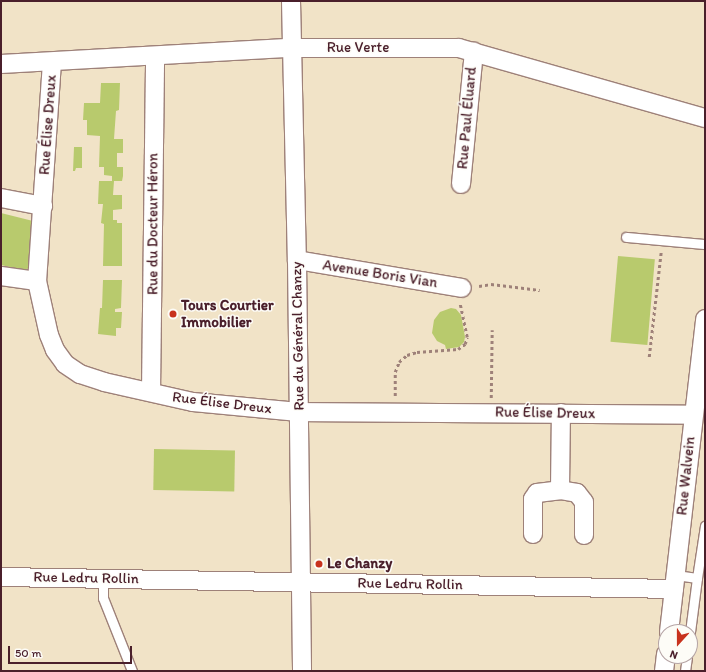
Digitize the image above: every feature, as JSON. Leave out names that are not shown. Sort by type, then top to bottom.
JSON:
[{"type":"street","name":"Rue du Général Chanzy","points":[[291,1],[297,260],[302,671]]},
{"type":"street","name":"Rue Verte","points":[[1,64],[292,49],[459,48],[705,118]]},
{"type":"street","name":"Rue Paul Éluard","points":[[461,184],[474,52]]},
{"type":"street","name":"Rue du Docteur Héron","points":[[151,392],[155,56]]},
{"type":"street","name":"Rue Élise Dreux","points":[[52,62],[37,281],[49,335],[55,350],[65,364],[72,369],[90,378],[193,402],[299,412],[693,414]]},
{"type":"street","points":[[1,198],[42,206]]},
{"type":"street","name":"Avenue Boris Vian","points":[[297,260],[462,288]]},
{"type":"street","points":[[1,276],[37,281]]},
{"type":"street","name":"Rue Walvein","points":[[670,624],[705,319]]},
{"type":"street","points":[[560,490],[561,413]]},
{"type":"street","points":[[533,534],[533,499],[537,493],[560,490],[576,493],[584,502],[584,534]]},
{"type":"street","name":"Rue Ledru Rollin","points":[[1,577],[300,582],[675,582]]},
{"type":"lane","points":[[626,237],[705,244]]},
{"type":"lane","points":[[691,624],[705,526]]},
{"type":"lane","points":[[103,578],[103,598],[132,671]]},
{"type":"lane","points":[[675,582],[697,578]]},
{"type":"path","points":[[649,357],[663,240]]},
{"type":"path","points":[[396,412],[396,372],[399,362],[407,355],[417,352],[458,349],[465,344],[467,337],[460,304],[462,288],[491,284],[540,290]]},
{"type":"path","points":[[491,412],[492,330]]},
{"type":"green space","points":[[101,83],[120,83],[119,110],[116,111],[114,139],[123,139],[123,153],[117,153],[117,167],[123,167],[123,176],[122,181],[114,181],[113,195],[122,195],[122,209],[113,210],[113,220],[117,220],[117,223],[122,223],[122,266],[103,266],[104,224],[101,223],[103,204],[98,204],[99,181],[112,181],[112,176],[104,175],[104,167],[99,167],[100,136],[87,135],[87,120],[83,120],[84,103],[100,103]]},
{"type":"green space","points":[[74,147],[82,147],[82,168],[76,168],[75,171],[73,171]]},
{"type":"green space","points":[[1,213],[37,222],[33,267],[23,270],[1,265]]},
{"type":"green space","points":[[618,256],[655,259],[647,345],[611,342]]},
{"type":"green space","points":[[103,280],[122,280],[121,308],[115,309],[115,312],[122,312],[121,328],[116,328],[116,336],[98,334],[100,308],[102,308]]},
{"type":"green space","points":[[451,308],[456,309],[461,315],[465,337],[464,342],[459,347],[446,349],[445,345],[437,341],[432,333],[434,320],[440,312]]},
{"type":"green space","points":[[154,449],[235,450],[234,491],[153,490]]},
{"type":"place","name":"Tours Courtier Immobilier","points":[[173,314]]},
{"type":"place","name":"Le Chanzy","points":[[319,564]]}]
